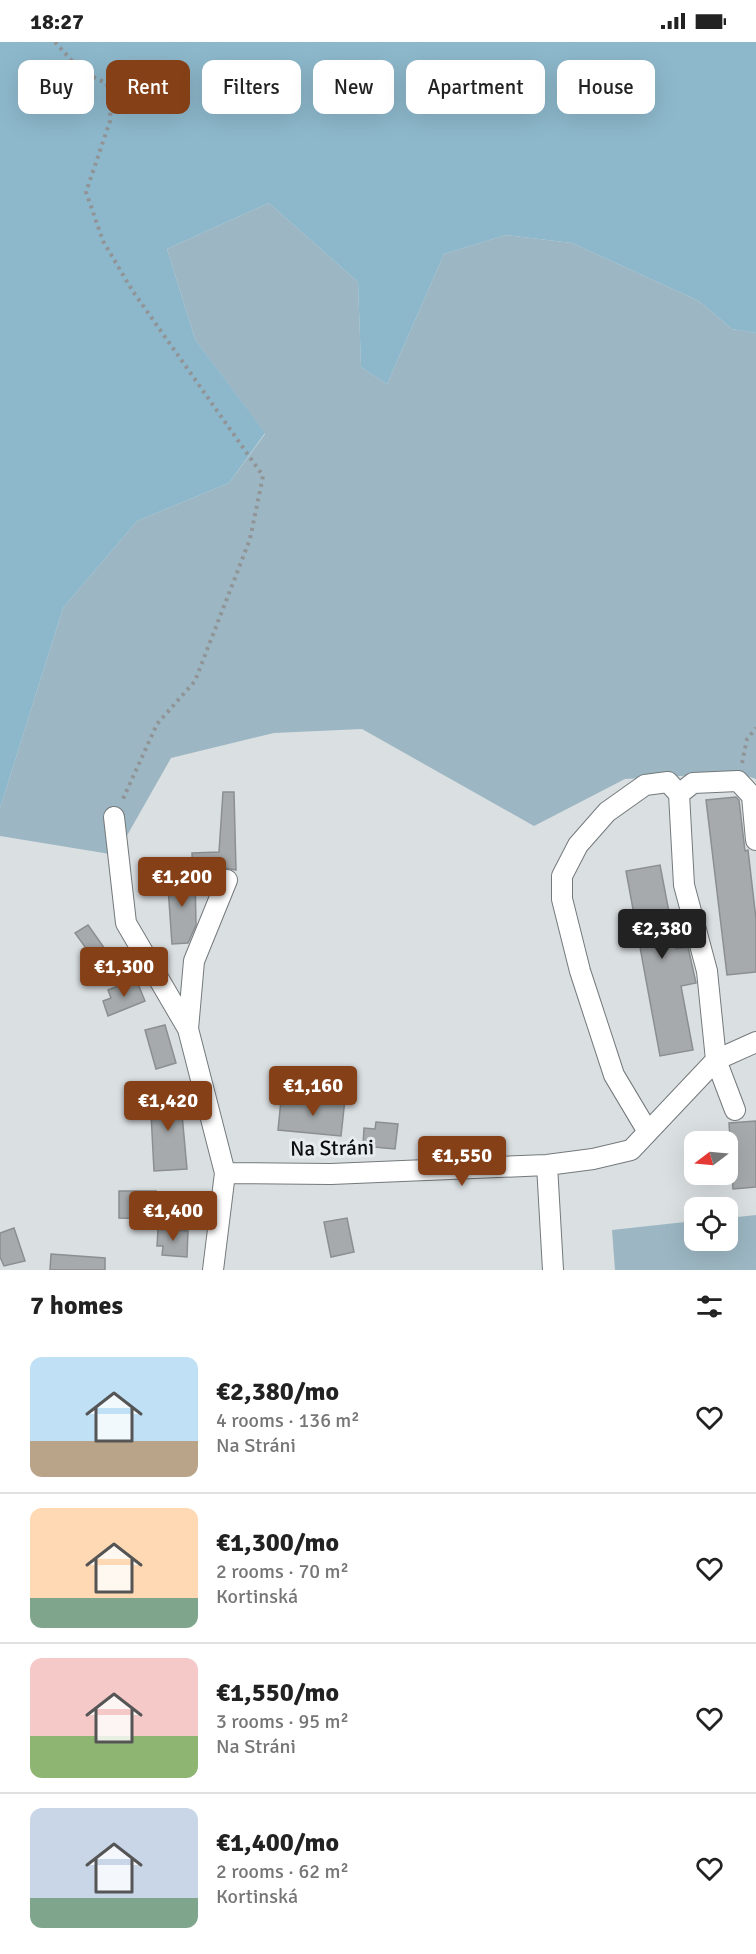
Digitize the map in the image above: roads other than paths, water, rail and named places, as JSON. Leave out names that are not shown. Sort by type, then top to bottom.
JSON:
[{"type":"street","points":[[679,794],[693,783],[738,781],[752,796],[756,840]]},
{"type":"street","points":[[648,1132],[614,1075],[580,971],[562,899],[562,876],[578,845],[607,812],[645,785],[668,782],[679,794],[684,885],[707,971],[717,1060],[735,1110]]},
{"type":"street","points":[[114,817],[126,923],[188,1029],[225,1173],[213,1270]]},
{"type":"street","points":[[188,1029],[194,961],[226,880]]},
{"type":"street","points":[[717,1060],[756,1042]]},
{"type":"street","name":"Na Stráni","points":[[225,1173],[331,1174],[547,1165],[593,1160],[631,1150],[717,1060]]},
{"type":"street","points":[[547,1165],[552,1270]]}]
